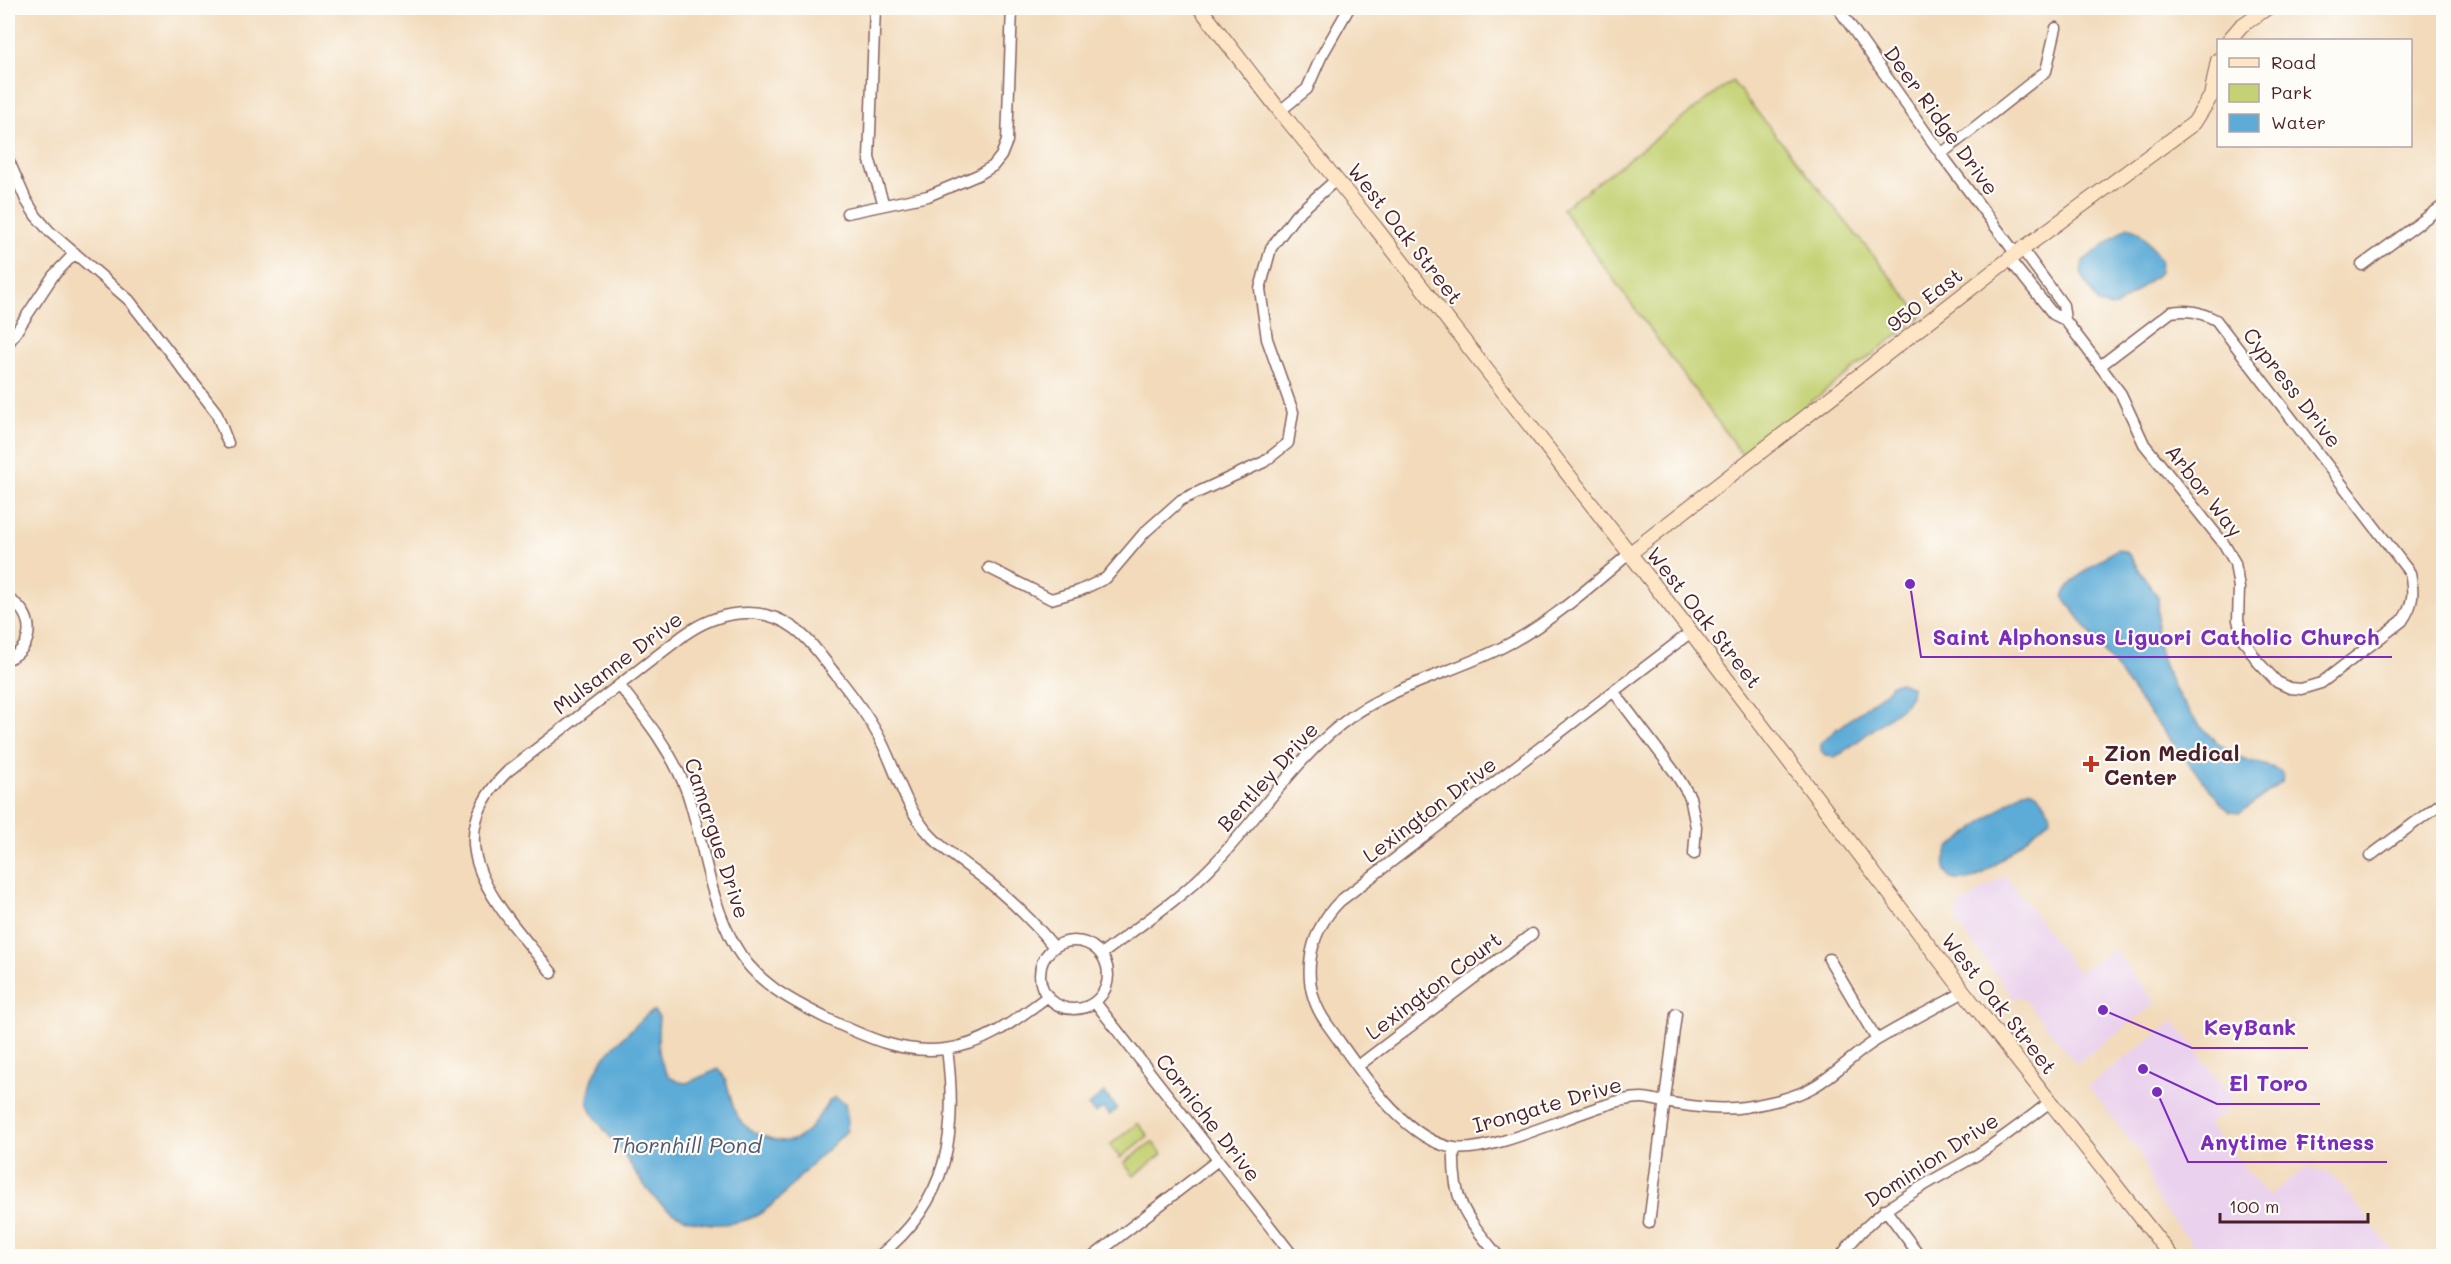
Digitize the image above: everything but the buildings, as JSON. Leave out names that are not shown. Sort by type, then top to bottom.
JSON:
[{"type":"main road","name":"West Oak Street","points":[[1200,8],[1280,111],[1337,179],[1691,632],[1964,992],[2171,1257]]},
{"type":"main road","points":[[2230,39],[2241,26],[2267,8]]},
{"type":"main road","name":"950 East","points":[[1629,554],[2016,254],[2194,123],[2211,96],[2217,65]]},
{"type":"street","points":[[874,8],[869,158],[884,206]]},
{"type":"street","points":[[846,213],[938,192],[993,166],[1001,156],[1007,141],[1012,8]]},
{"type":"street","points":[[1280,111],[1307,89],[1321,57],[1349,8]]},
{"type":"street","name":"Deer Ridge Drive","points":[[1838,8],[1941,154],[2016,254]]},
{"type":"street","points":[[1941,154],[2046,71],[2056,27]]},
{"type":"street","points":[[8,159],[26,200],[36,216],[129,300],[216,412],[228,443]]},
{"type":"street","points":[[989,568],[1051,599],[1079,591],[1106,578],[1145,532],[1181,500],[1264,462],[1288,443],[1293,412],[1267,339],[1260,289],[1271,248],[1296,215],[1337,179]]},
{"type":"street","points":[[2362,265],[2444,206]]},
{"type":"street","points":[[8,344],[53,276],[75,253]]},
{"type":"street","name":"Arbor Way","points":[[2016,254],[2063,305],[2065,320]]},
{"type":"street","name":"Arbor Way","points":[[2016,254],[2054,314],[2065,320],[2121,394],[2144,444],[2224,543],[2235,563],[2240,588],[2238,620],[2243,639],[2258,662],[2277,682],[2290,688]]},
{"type":"street","name":"Cypress Drive","points":[[2100,366],[2170,312],[2183,310],[2200,312],[2216,320],[2410,573],[2414,591],[2411,609],[2402,621],[2321,683],[2301,689],[2290,688]]},
{"type":"street","name":"Bentley Drive","points":[[1102,954],[1192,884],[1215,863],[1306,757],[1352,716],[1395,692],[1497,650],[1547,622],[1629,554]]},
{"type":"street","points":[[8,599],[21,608],[28,621],[29,629],[22,650],[8,659]]},
{"type":"street","name":"Mulsanne Drive","points":[[552,973],[488,889],[479,871],[473,838],[480,807],[488,793],[507,771],[684,634],[714,618],[743,612],[782,620],[807,639],[859,704],[882,743],[910,808],[931,837],[1018,907],[1054,947]]},
{"type":"street","name":"Lexington Drive","points":[[1358,1066],[1325,1022],[1311,993],[1309,973],[1311,952],[1316,932],[1326,915],[1355,889],[1691,632]]},
{"type":"street","name":"Camargue Drive","points":[[619,685],[656,732],[674,761],[691,806],[718,908],[725,926],[745,961],[759,977],[795,1003],[869,1039],[901,1048],[947,1049],[995,1034],[1048,996]]},
{"type":"street","points":[[1614,692],[1676,774],[1690,797],[1696,827],[1694,854]]},
{"type":"street","points":[[2370,856],[2444,801]]},
{"type":"street","name":"Lexington Court","points":[[1358,1066],[1532,934]]},
{"type":"street","points":[[1080,941],[1089,943],[1102,954],[1109,977],[1102,995],[1095,1002],[1081,1008],[1071,1009],[1062,1007],[1048,996],[1042,985],[1041,966],[1049,951],[1054,947],[1063,942],[1080,941]]},
{"type":"street","points":[[1828,959],[1877,1040]]},
{"type":"street","name":"Irongate Drive","points":[[1358,1066],[1408,1126],[1424,1137],[1454,1148],[1492,1143],[1607,1104],[1627,1100],[1644,1098],[1734,1108],[1791,1096],[1815,1086],[1877,1040],[1964,992]]},
{"type":"street","name":"Corniche Drive","points":[[1095,1002],[1293,1257]]},
{"type":"street","points":[[1648,1223],[1677,1014]]},
{"type":"street","points":[[879,1257],[893,1245],[928,1204],[947,1155],[952,1107],[947,1049]]},
{"type":"street","name":"Dominion Drive","points":[[1841,1257],[1864,1226],[1885,1209],[1977,1155],[2050,1102]]},
{"type":"street","points":[[1454,1148],[1455,1186],[1459,1200],[1473,1224],[1498,1257]]},
{"type":"street","points":[[1094,1257],[1106,1245],[1218,1160]]},
{"type":"street","points":[[1885,1209],[1920,1257]]},
{"type":"shaded area","points":[[2005,875],[2078,972],[2114,949],[2156,1003],[2076,1064],[2022,996],[2014,999],[1956,922],[1958,907]]},
{"type":"shaded area","points":[[2174,1021],[2232,1097],[2228,1109],[2208,1125],[2268,1196],[2306,1168],[2332,1174],[2397,1256],[2202,1256],[2158,1202],[2141,1155],[2088,1086]]},
{"type":"green space","points":[[1732,81],[1922,316],[1742,455],[1562,209]]},
{"type":"green space","points":[[1138,1123],[1148,1136],[1120,1158],[1110,1145]]},
{"type":"green space","points":[[1152,1142],[1162,1154],[1134,1176],[1124,1163]]},
{"type":"water","points":[[2128,227],[2143,236],[2161,260],[2160,272],[2119,305],[2112,307],[2098,304],[2081,273],[2083,261]]},
{"type":"water","points":[[2117,549],[2127,552],[2158,597],[2157,631],[2162,659],[2176,692],[2196,721],[2221,746],[2235,755],[2283,773],[2282,782],[2240,813],[2230,812],[2220,802],[2142,704],[2063,596],[2079,576]]},
{"type":"water","points":[[1900,682],[1912,687],[1911,696],[1905,705],[1842,753],[1834,757],[1825,756],[1821,750],[1821,742],[1837,727],[1839,728],[1890,688],[1890,685]]},
{"type":"water","points":[[2029,790],[2044,801],[2050,819],[1983,874],[1967,880],[1951,879],[1944,864],[1949,848],[2022,792]]},
{"type":"water","name":"Thornhill Pond","points":[[654,1011],[659,1017],[660,1058],[669,1075],[677,1081],[687,1083],[719,1069],[742,1123],[764,1136],[781,1141],[796,1139],[811,1127],[830,1100],[835,1097],[845,1103],[847,1130],[781,1196],[756,1216],[738,1222],[713,1224],[683,1218],[672,1212],[652,1195],[592,1112],[588,1099],[590,1086],[604,1057],[646,1015]]},
{"type":"water","points":[[1104,1093],[1117,1108],[1110,1115],[1103,1108],[1095,1113],[1088,1106]]},
{"type":"place","name":"Saint Alphonsus Liguori Catholic Church","points":[[1910,584]]},
{"type":"place","name":"Zion Medical Center","points":[[2091,764]]},
{"type":"place","name":"KeyBank","points":[[2103,1010]]},
{"type":"place","name":"El Toro","points":[[2143,1069]]},
{"type":"place","name":"Anytime Fitness","points":[[2157,1092]]}]
